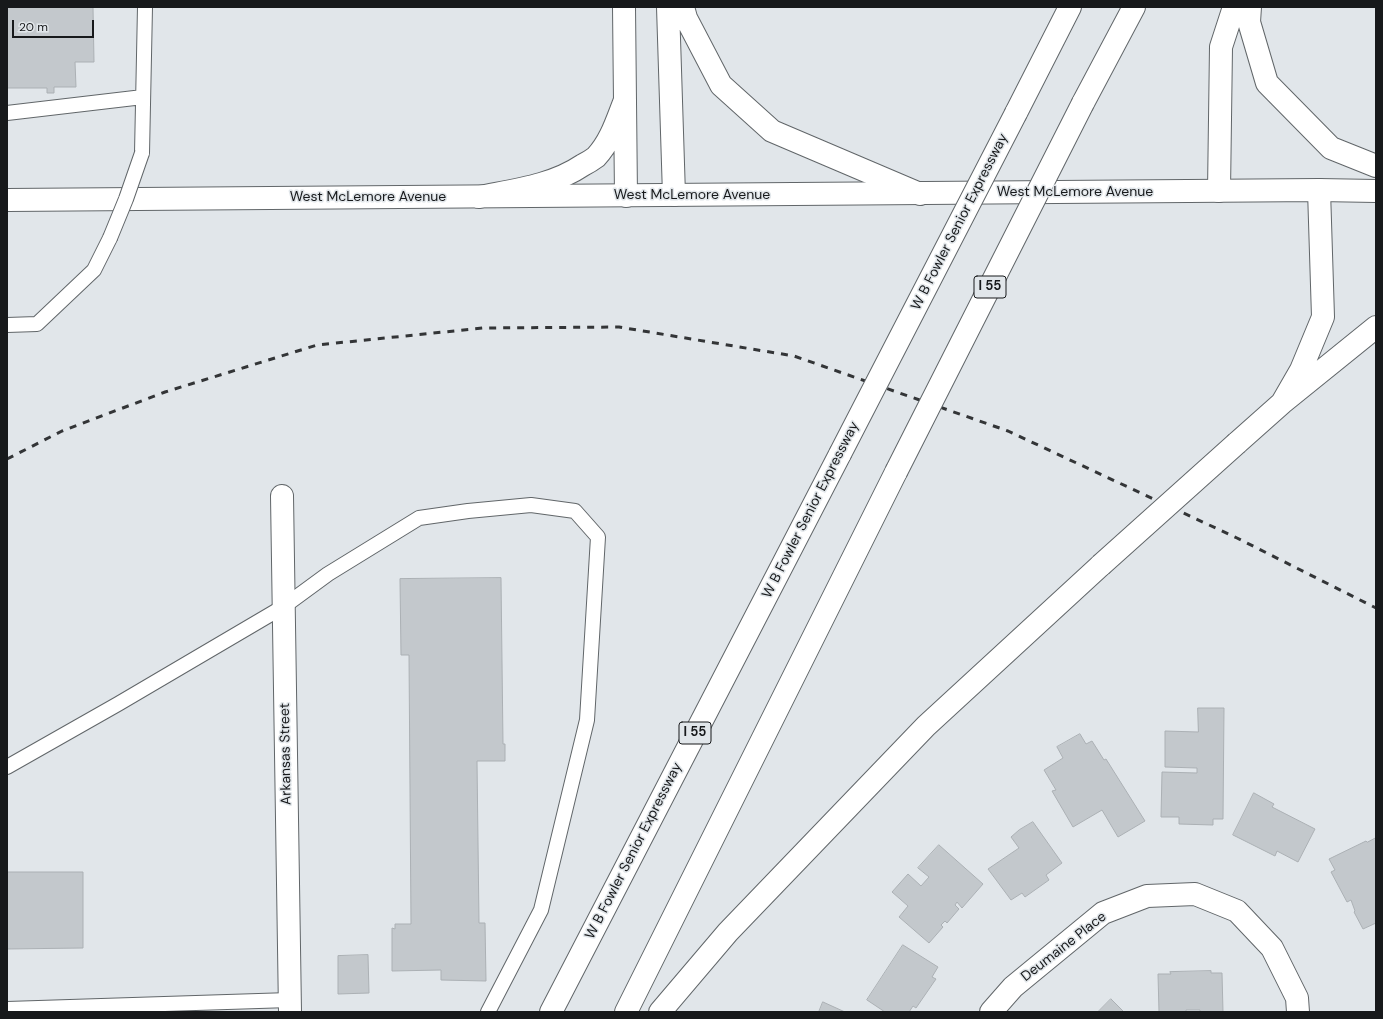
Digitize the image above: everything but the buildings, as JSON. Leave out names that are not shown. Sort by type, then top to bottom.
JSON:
[{"type":"main road","points":[[624,7],[626,196]]},
{"type":"main road","points":[[668,7],[674,195]]},
{"type":"main road","points":[[683,7],[686,18],[721,85],[772,131],[920,194]]},
{"type":"main road","points":[[1048,50],[1054,7]]},
{"type":"main road","name":"W B Fowler Senior Expressway","points":[[551,1012],[1070,7]]},
{"type":"main road","name":"I 55","points":[[626,1012],[896,472],[1134,7]]},
{"type":"main road","points":[[1218,191],[1221,46],[1234,7]]},
{"type":"main road","points":[[1250,7],[1249,22],[1267,83],[1331,148],[1376,166]]},
{"type":"main road","points":[[479,197],[527,188],[558,179],[595,158],[612,132],[625,100]]},
{"type":"main road","points":[[1282,403],[1301,370],[1323,317],[1319,190]]},
{"type":"main road","name":"West McLemore Avenue","points":[[7,200],[1319,190],[1376,191]]},
{"type":"main road","points":[[660,1012],[728,932],[926,726],[1101,565],[1282,403],[1376,327]]},
{"type":"main road","name":"Arkansas Street","points":[[282,496],[290,1006]]},
{"type":"main road","name":"Deumaine Place","points":[[991,1012],[1013,987],[1103,913],[1147,896],[1195,894],[1237,911],[1272,948],[1297,998],[1298,1012]]},
{"type":"lane","points":[[7,325],[37,324],[94,270],[110,238],[126,199],[142,153],[145,7]]},
{"type":"lane","points":[[7,113],[143,97]]},
{"type":"lane","points":[[7,767],[283,607],[328,574],[419,518],[468,511],[530,505],[576,511],[598,537],[587,720],[541,910],[488,1012]]},
{"type":"lane","points":[[7,1009],[290,1006]]},
{"type":"railway","points":[[7,459],[62,431],[165,392],[317,345],[483,328],[619,327],[794,356],[1008,431],[1237,538],[1376,608]]}]
